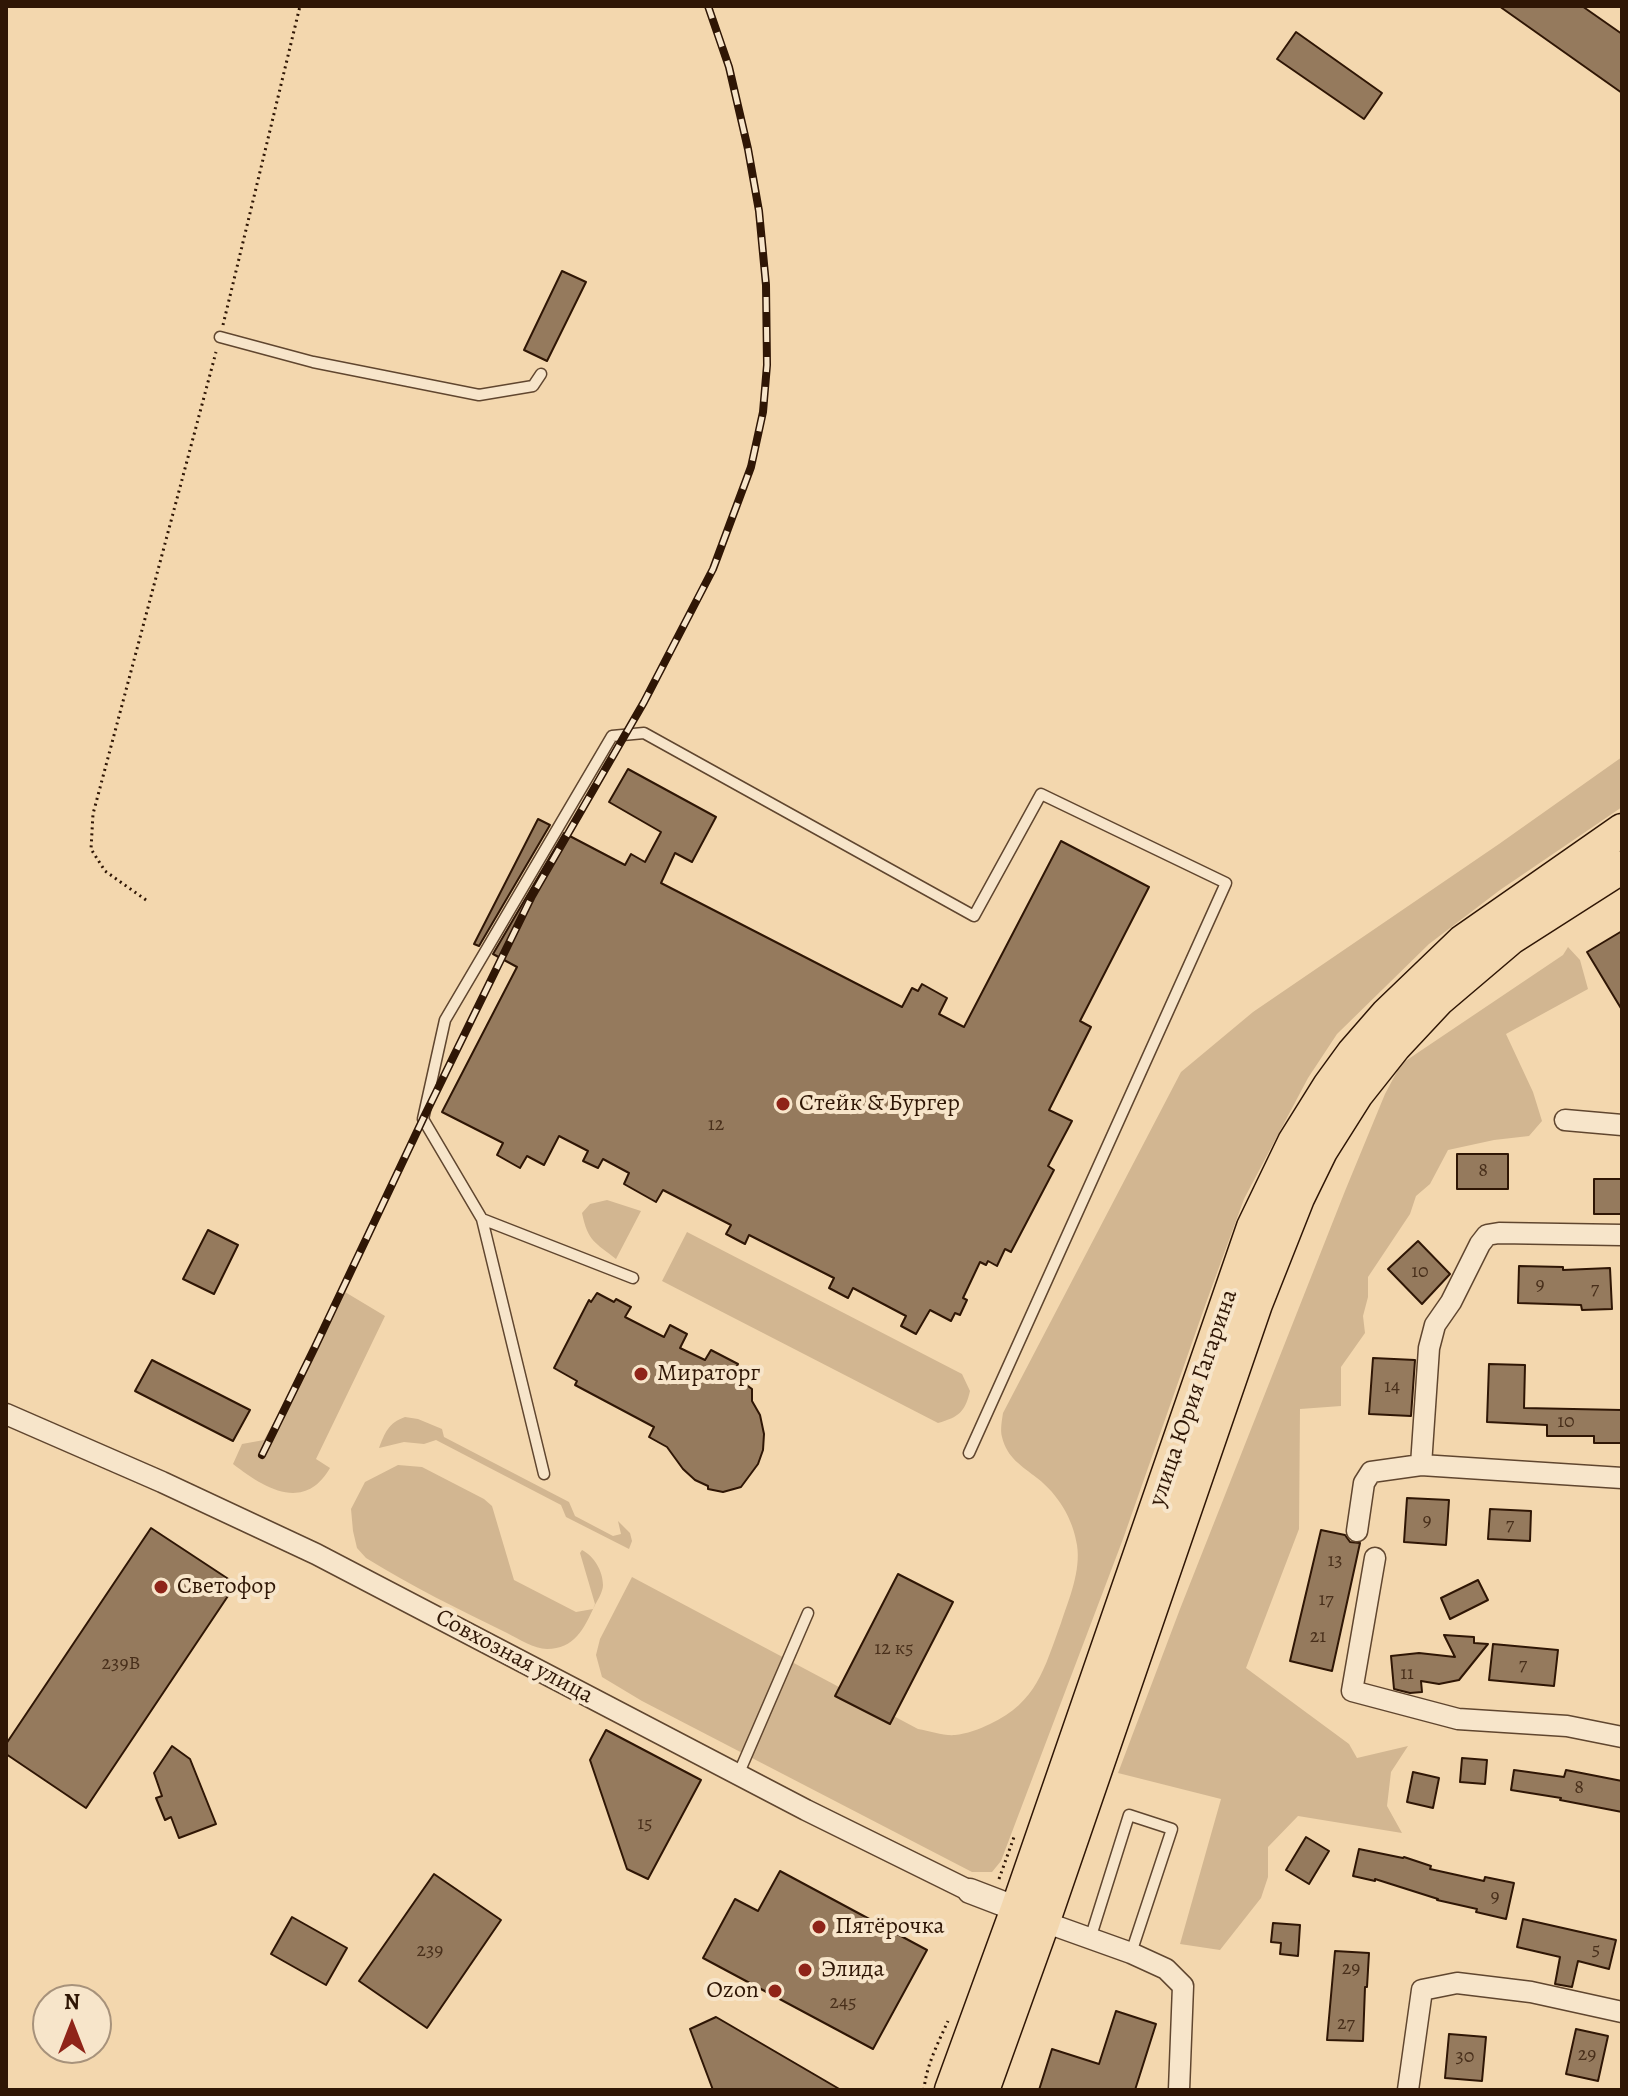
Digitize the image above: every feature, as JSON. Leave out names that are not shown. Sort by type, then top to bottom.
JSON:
[{"type":"main road","name":"улица Юрия Гагарина","points":[[983,2090],[1030,1916],[1253,1227],[1294,1142],[1353,1053],[1463,941],[1622,830]]},
{"type":"main road","name":"улица Юрия Гагарина","points":[[951,2090],[1030,1916],[1256,1304],[1298,1198],[1321,1151],[1357,1094],[1395,1046],[1438,1000],[1511,938],[1622,867]]},
{"type":"street","points":[[1565,1120],[1622,1125]]},
{"type":"street","points":[[1421,1465],[1429,1348],[1435,1325],[1487,1235],[1622,1235]]},
{"type":"street","name":"Совхозная улица","points":[[6,1414],[316,1554],[738,1775],[970,1891],[1030,1916]]},
{"type":"street","points":[[1357,1531],[1364,1483],[1371,1472],[1421,1465],[1622,1478]]},
{"type":"street","points":[[1375,1558],[1352,1691],[1458,1719],[1567,1726],[1622,1737]]},
{"type":"street","points":[[1030,1916],[1166,1969],[1183,1986],[1179,2090]]},
{"type":"street","points":[[1408,2090],[1422,1990],[1457,1983],[1531,1992],[1622,2012]]},
{"type":"lane","points":[[220,337],[313,362],[479,395],[533,386],[541,374]]},
{"type":"lane","points":[[544,1474],[482,1219],[423,1119],[445,1020],[612,736],[644,733],[974,916],[1041,794],[1226,883],[969,1453]]},
{"type":"lane","points":[[482,1219],[633,1278]]},
{"type":"lane","points":[[738,1775],[808,1613]]},
{"type":"lane","points":[[1090,1939],[1129,1815],[1172,1829],[1131,1953]]},
{"type":"path","points":[[146,900],[105,871],[91,849],[93,814],[220,337],[300,6]]},
{"type":"shaded area","points":[[1622,757],[1622,807],[1500,890],[1429,944],[1337,1034],[1308,1078],[1244,1199],[1123,1539],[1001,1861],[992,1872],[972,1872],[642,1701],[602,1677],[596,1655],[600,1639],[632,1577],[918,1729],[946,1735],[964,1734],[990,1724],[1019,1705],[1037,1682],[1049,1655],[1074,1585],[1078,1555],[1072,1526],[1058,1499],[1007,1451],[1001,1434],[1003,1413],[1181,1072],[1253,1012]]},
{"type":"shaded area","points":[[1568,947],[1580,960],[1588,989],[1506,1034],[1533,1092],[1542,1121],[1529,1136],[1448,1150],[1430,1184],[1416,1196],[1410,1214],[1368,1277],[1368,1297],[1363,1316],[1365,1333],[1341,1367],[1341,1406],[1300,1409],[1299,1529],[1246,1668],[1349,1744],[1357,1758],[1408,1746],[1391,1772],[1387,1806],[1402,1833],[1298,1816],[1268,1847],[1268,1877],[1261,1898],[1220,1950],[1180,1944],[1221,1799],[1118,1773],[1180,1609],[1345,1191],[1385,1094],[1401,1064],[1563,955]]},
{"type":"shaded area","points":[[607,1200],[641,1211],[616,1259],[590,1236],[582,1213],[590,1204]]},
{"type":"shaded area","points":[[687,1232],[962,1374],[970,1391],[963,1409],[956,1416],[938,1423],[662,1281]]},
{"type":"shaded area","points":[[345,1292],[385,1316],[316,1459],[330,1468],[320,1482],[308,1490],[296,1493],[270,1488],[233,1464],[242,1444],[264,1440]]},
{"type":"shaded area","points":[[405,1417],[442,1429],[444,1437],[569,1502],[575,1516],[613,1536],[621,1534],[618,1521],[630,1533],[632,1541],[629,1549],[566,1517],[561,1505],[436,1440],[424,1444],[404,1442],[379,1448],[391,1425]]},
{"type":"shaded area","points":[[398,1465],[422,1467],[484,1499],[492,1506],[514,1580],[576,1612],[593,1609],[595,1604],[580,1553],[582,1550],[590,1556],[600,1569],[603,1588],[600,1596],[586,1623],[577,1636],[556,1648],[532,1646],[366,1558],[357,1548],[351,1509],[365,1482]]},
{"type":"building","points":[[1499,6],[1582,6],[1622,34],[1622,93]]},
{"type":"building","points":[[1296,32],[1382,93],[1364,119],[1277,59]]},
{"type":"building","points":[[562,271],[586,282],[547,361],[524,350]]},
{"type":"building","points":[[628,769],[716,817],[692,862],[675,853],[661,883],[902,1007],[912,988],[918,991],[922,984],[947,998],[939,1014],[964,1027],[1061,841],[1149,887],[1080,1021],[1091,1027],[1049,1110],[1072,1121],[1048,1166],[1054,1170],[1011,1252],[1005,1249],[997,1266],[988,1261],[986,1265],[980,1262],[963,1298],[967,1300],[960,1315],[955,1313],[951,1321],[930,1310],[916,1334],[901,1326],[906,1316],[853,1288],[848,1298],[829,1288],[834,1278],[749,1235],[745,1244],[726,1234],[731,1225],[663,1190],[656,1202],[624,1184],[629,1173],[603,1159],[598,1168],[583,1161],[588,1151],[559,1136],[544,1165],[527,1156],[520,1168],[497,1155],[503,1143],[442,1112],[517,967],[493,954],[564,833],[625,865],[631,854],[645,862],[661,832],[609,802]]},
{"type":"building","points":[[538,819],[550,825],[479,946],[474,944]]},
{"type":"building","points":[[1622,931],[1622,1010],[1587,952]]},
{"type":"building","points":[[1457,1154],[1508,1154],[1508,1189],[1457,1189]]},
{"type":"building","points":[[1594,1179],[1622,1179],[1622,1214],[1594,1214]]},
{"type":"building","points":[[208,1230],[238,1245],[214,1294],[183,1279]]},
{"type":"building","points":[[1418,1241],[1450,1274],[1422,1304],[1388,1269]]},
{"type":"building","points":[[1519,1266],[1563,1267],[1563,1270],[1610,1268],[1612,1309],[1582,1310],[1581,1305],[1518,1303]]},
{"type":"building","points":[[597,1293],[631,1307],[625,1317],[664,1337],[670,1325],[687,1334],[680,1348],[705,1360],[711,1350],[738,1364],[733,1375],[752,1389],[752,1401],[760,1415],[764,1434],[758,1464],[741,1487],[723,1492],[708,1489],[683,1469],[667,1447],[649,1437],[654,1427],[575,1385],[577,1381],[554,1368],[589,1300],[591,1302]]},
{"type":"building","points":[[1373,1358],[1415,1360],[1411,1416],[1369,1414]]},
{"type":"building","points":[[152,1360],[250,1410],[233,1441],[135,1391]]},
{"type":"building","points":[[1489,1364],[1525,1365],[1524,1408],[1622,1410],[1622,1443],[1594,1443],[1594,1436],[1547,1436],[1547,1425],[1487,1422]]},
{"type":"building","points":[[1407,1498],[1449,1500],[1446,1545],[1404,1542]]},
{"type":"building","points":[[1490,1509],[1531,1511],[1530,1541],[1488,1539]]},
{"type":"building","points":[[151,1528],[236,1584],[86,1808],[6,1754],[6,1744]]},
{"type":"building","points":[[1321,1530],[1345,1535],[1350,1542],[1360,1543],[1332,1671],[1290,1661]]},
{"type":"building","points":[[898,1574],[953,1602],[890,1724],[835,1696]]},
{"type":"building","points":[[1478,1580],[1488,1600],[1450,1619],[1441,1598]]},
{"type":"building","points":[[1444,1635],[1474,1637],[1474,1643],[1488,1644],[1459,1680],[1439,1684],[1421,1681],[1422,1692],[1394,1689],[1391,1656],[1419,1653],[1455,1657]]},
{"type":"building","points":[[1493,1644],[1558,1650],[1554,1686],[1489,1680]]},
{"type":"building","points":[[606,1730],[701,1780],[648,1879],[627,1869],[590,1760]]},
{"type":"building","points":[[172,1746],[190,1759],[216,1824],[179,1838],[171,1817],[165,1820],[156,1798],[162,1796],[154,1773]]},
{"type":"building","points":[[1462,1758],[1487,1760],[1485,1784],[1460,1782]]},
{"type":"building","points":[[1514,1770],[1564,1777],[1566,1770],[1622,1781],[1622,1812],[1511,1790]]},
{"type":"building","points":[[1413,1772],[1439,1778],[1433,1808],[1407,1802]]},
{"type":"building","points":[[1306,1837],[1329,1851],[1309,1884],[1286,1870]]},
{"type":"building","points":[[1359,1849],[1404,1857],[1431,1866],[1430,1869],[1484,1881],[1485,1877],[1514,1883],[1506,1919],[1375,1879],[1353,1876]]},
{"type":"building","points":[[780,1871],[927,1950],[873,2049],[703,1958],[735,1899],[758,1911]]},
{"type":"building","points":[[434,1874],[501,1920],[427,2028],[359,1981]]},
{"type":"building","points":[[292,1917],[347,1948],[326,1985],[271,1954]]},
{"type":"building","points":[[1523,1919],[1616,1940],[1609,1969],[1578,1961],[1572,1987],[1555,1984],[1560,1957],[1517,1947]]},
{"type":"building","points":[[1273,1923],[1300,1925],[1298,1956],[1280,1954],[1281,1943],[1271,1942]]},
{"type":"building","points":[[1335,1951],[1369,1953],[1363,2041],[1327,2040]]},
{"type":"building","points":[[1116,2011],[1156,2024],[1135,2090],[1039,2090],[1052,2049],[1099,2064]]},
{"type":"building","points":[[716,2017],[841,2090],[713,2090],[690,2029]]},
{"type":"building","points":[[1576,2029],[1608,2036],[1598,2081],[1566,2074]]},
{"type":"building","points":[[1449,2034],[1486,2037],[1482,2081],[1445,2078]]},
{"type":"railway","points":[[262,1455],[532,896],[644,702],[713,569],[751,467],[763,412],[767,365],[766,285],[759,211],[748,149],[729,67],[708,6]]},
{"type":"place","name":"Стейк & Бургер","points":[[783,1104]]},
{"type":"place","name":"Мираторг","points":[[641,1374]]},
{"type":"place","name":"Светофор","points":[[161,1587]]},
{"type":"place","name":"Пятёрочка","points":[[819,1927]]},
{"type":"place","name":"Элида","points":[[805,1970]]},
{"type":"place","name":"Ozon","points":[[775,1991]]}]
